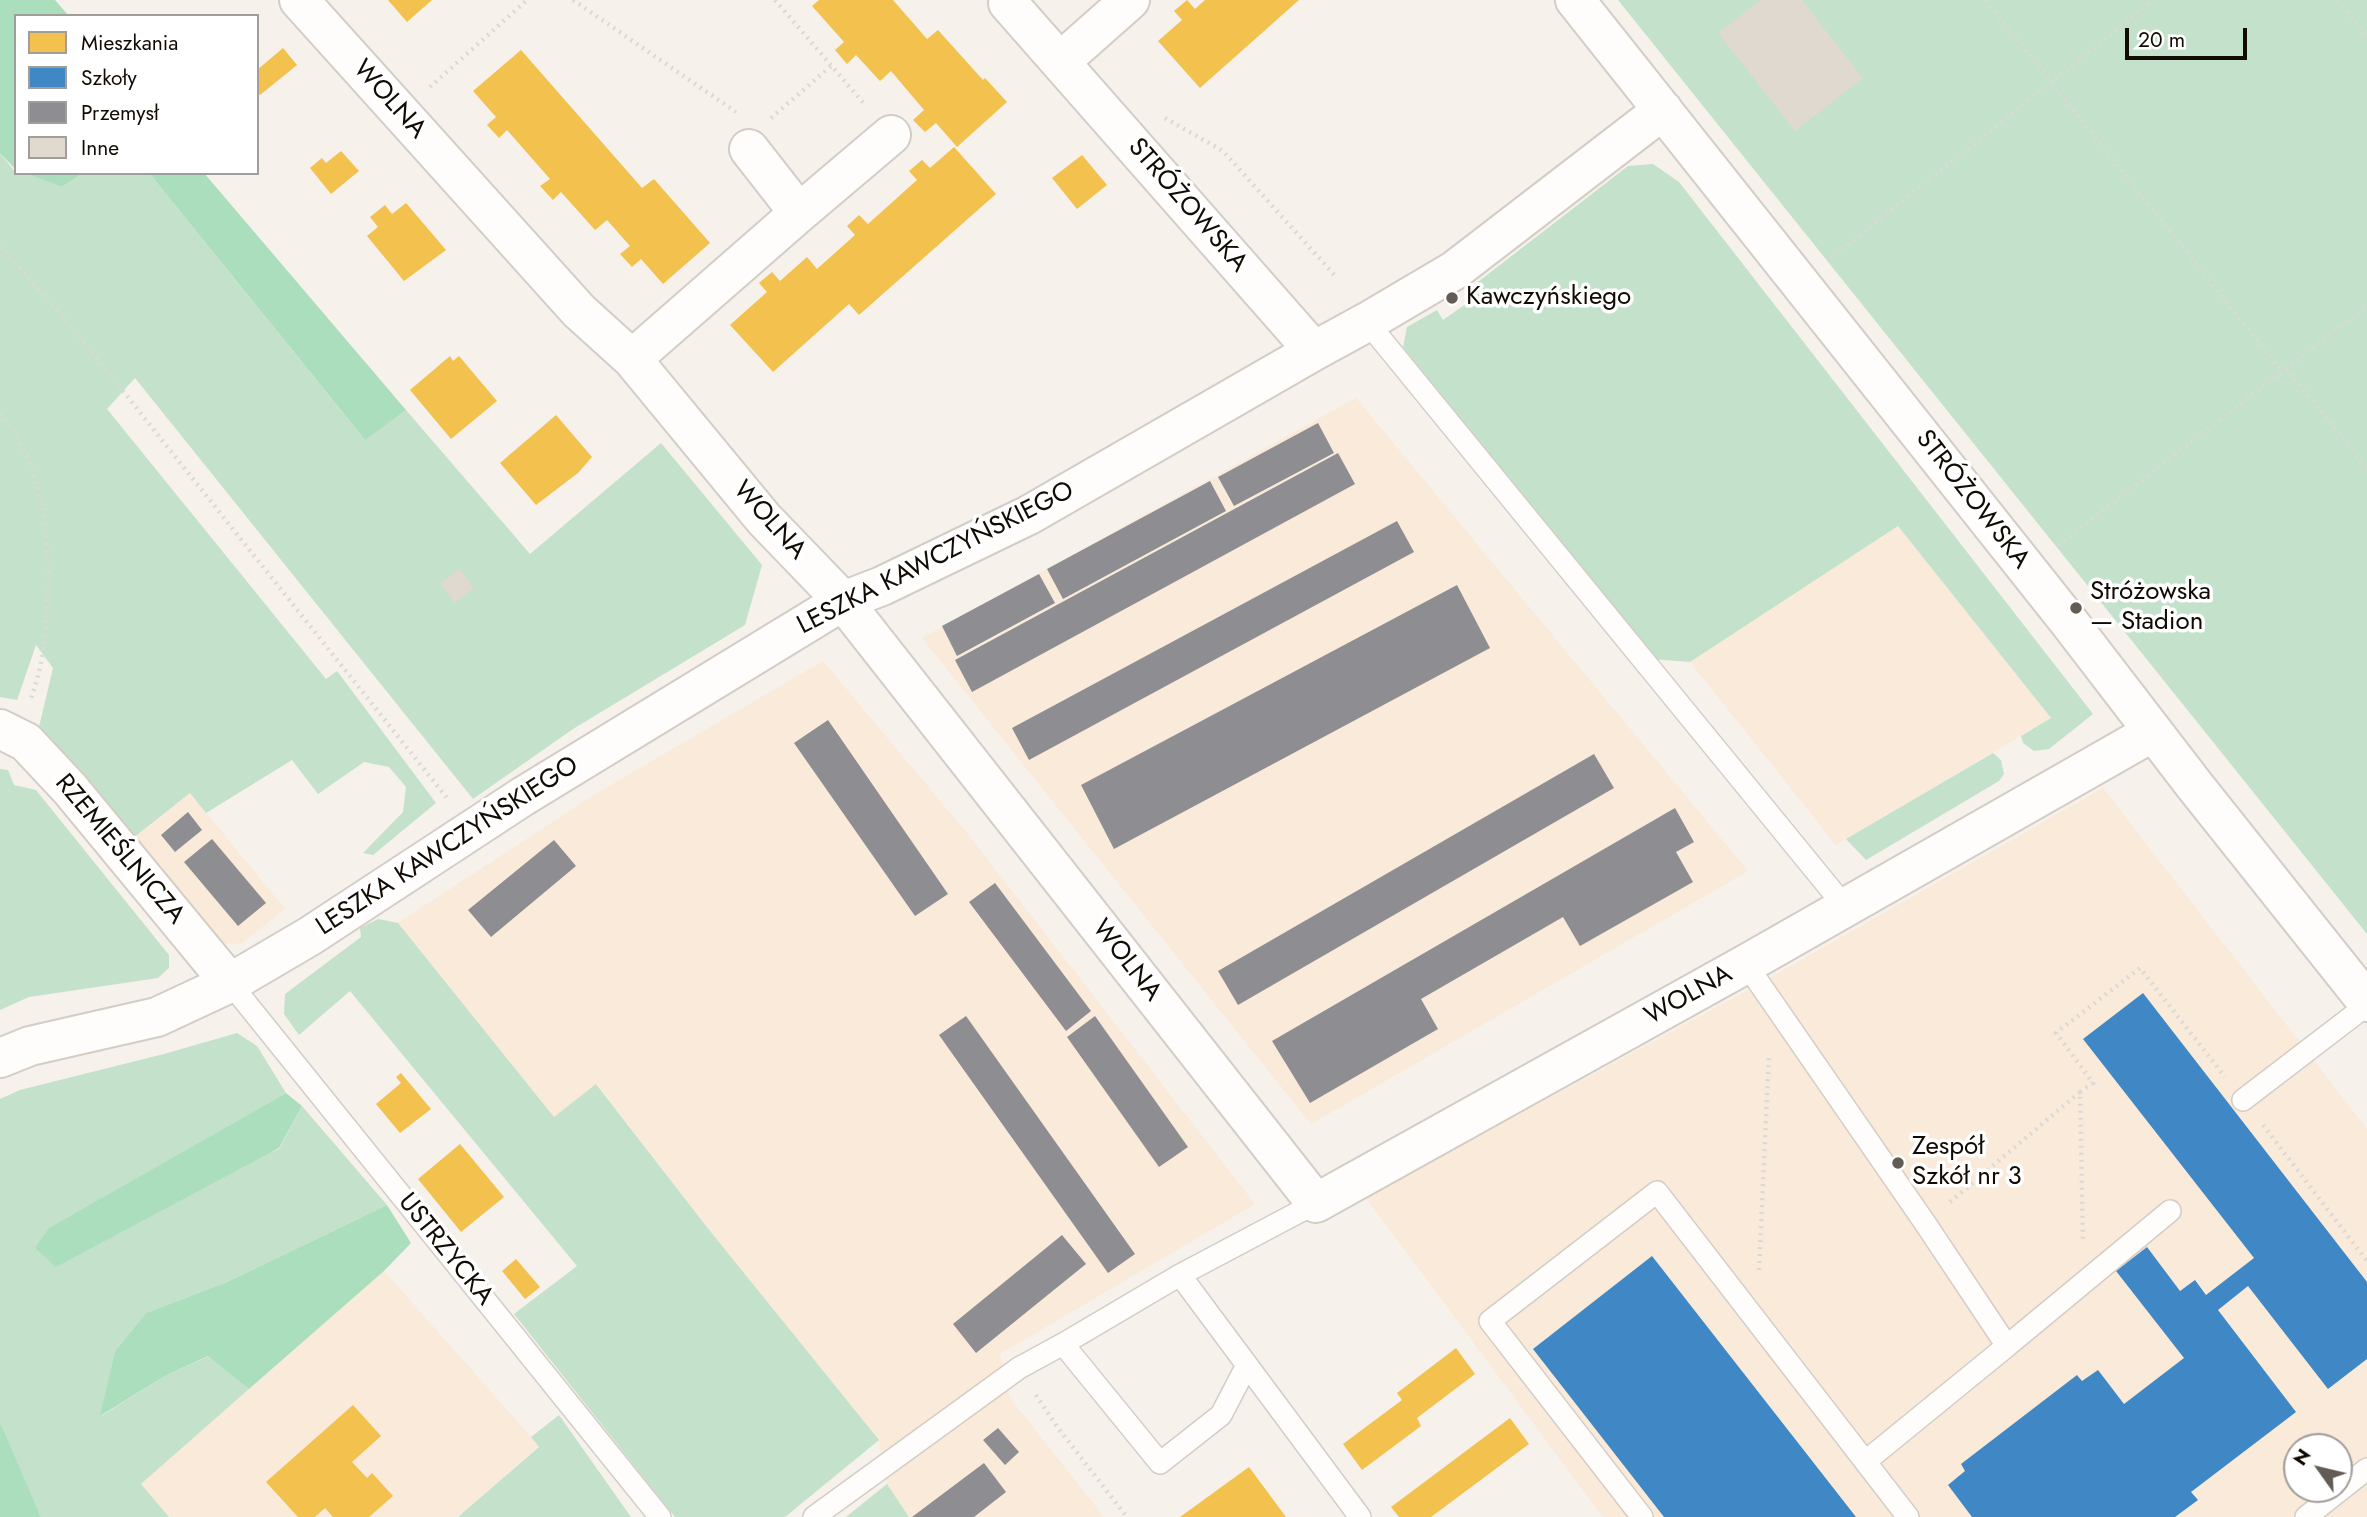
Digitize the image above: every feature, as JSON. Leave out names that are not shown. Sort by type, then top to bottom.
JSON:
[{"type":"street","name":"WOLNA","points":[[299,0],[579,312],[632,359],[764,519],[842,601],[1316,1203],[1846,908],[2153,732]]},
{"type":"street","points":[[1060,62],[1130,0]]},
{"type":"street","name":"STRÓŻOWSKA","points":[[1575,0],[2027,569],[2367,1004]]},
{"type":"street","name":"STRÓŻOWSKA","points":[[1008,3],[1314,351]]},
{"type":"street","name":"LESZKA KAWCZYŃSKIEGO","points":[[15,1052],[157,1017],[230,983],[310,936],[522,797],[842,601],[882,586],[1029,515],[1455,270],[1663,110]]},
{"type":"street","points":[[759,134],[799,213]]},
{"type":"street","points":[[632,359],[891,135]]},
{"type":"street","name":"RZEMIEŚLNICZA","points":[[13,734],[70,789],[230,983]]},
{"type":"lane","points":[[1367,322],[1846,908]]},
{"type":"lane","points":[[1746,964],[2007,1346]]},
{"type":"lane","name":"USTRZYCKA","points":[[230,983],[660,1517]]},
{"type":"lane","points":[[2243,1100],[2367,1004]]},
{"type":"lane","points":[[1642,1517],[1490,1321],[1657,1192],[1909,1517]]},
{"type":"lane","points":[[814,1517],[1019,1368],[1180,1275],[1316,1203]]},
{"type":"lane","points":[[1866,1461],[2170,1211]]},
{"type":"lane","points":[[1180,1275],[1360,1517]]},
{"type":"lane","points":[[1063,1344],[1160,1463],[1221,1415],[1247,1365]]},
{"type":"lane","points":[[2306,1517],[2367,1469]]},
{"type":"path","points":[[400,113],[527,0]]},
{"type":"path","points":[[573,0],[737,113]]},
{"type":"path","points":[[777,0],[891,135]]},
{"type":"path","points":[[1986,0],[2367,469]]},
{"type":"path","points":[[1800,283],[2154,0]]},
{"type":"path","points":[[2338,0],[2367,35]]},
{"type":"path","points":[[759,134],[831,66]]},
{"type":"path","points":[[1162,116],[1223,151],[1337,278]]},
{"type":"path","points":[[0,247],[68,322],[473,830]]},
{"type":"path","points":[[2027,569],[2367,306]]},
{"type":"path","points":[[0,414],[13,429],[33,470],[47,544],[46,621],[39,680],[13,734]]},
{"type":"path","points":[[1925,1223],[2093,1083],[2056,1033],[2140,968],[2367,1261]]},
{"type":"path","points":[[1756,1320],[1772,1002]]},
{"type":"path","points":[[2081,1092],[2084,1282]]},
{"type":"path","points":[[1019,1368],[1058,1428],[1127,1517]]},
{"type":"shaded area","points":[[1356,398],[1748,871],[1311,1124],[922,638]]},
{"type":"shaded area","points":[[1898,526],[2051,718],[1836,845],[1690,662]]},
{"type":"shaded area","points":[[823,661],[971,838],[1255,1204],[1000,1354],[1010,1398],[1104,1517],[909,1517],[887,1484],[879,1440],[706,1226],[597,1084],[554,1117],[398,923],[594,795]]},
{"type":"shaded area","name":"Zespół Szkół nr 3","points":[[2103,788],[2367,1129],[2367,1517],[1603,1517],[1366,1198],[1759,984]]},
{"type":"shaded area","points":[[190,793],[285,909],[242,943],[216,945],[132,839]]},
{"type":"shaded area","points":[[384,1271],[539,1446],[458,1517],[169,1517],[141,1484]]},
{"type":"green space","points":[[0,0],[55,0],[67,14],[14,14],[14,168],[0,153]]},
{"type":"green space","points":[[1618,0],[2367,0],[2367,934]]},
{"type":"green space","points":[[0,153],[14,170],[14,175],[29,175],[62,187],[80,175],[151,175],[364,439],[406,410],[530,554],[661,443],[762,565],[745,625],[573,729],[473,799],[135,378],[107,409],[326,679],[337,671],[436,803],[373,855],[363,853],[403,812],[406,787],[389,767],[364,762],[318,794],[292,760],[206,813],[190,793],[132,839],[39,727],[53,668],[36,645],[17,700],[0,697]]},
{"type":"green space","points":[[1653,164],[1679,182],[2093,714],[2049,749],[2034,751],[2023,743],[2021,736],[2051,718],[1898,526],[1690,662],[1651,659],[1403,347],[1407,327],[1437,310],[1443,320],[1470,301],[1465,292],[1628,166]]},
{"type":"green space","points":[[29,175],[80,175],[62,187]]},
{"type":"green space","points":[[151,175],[206,175],[406,410],[365,440]]},
{"type":"green space","points":[[1993,753],[2001,760],[2004,774],[1999,781],[1866,860],[1846,839]]},
{"type":"green space","points":[[0,769],[8,770],[14,785],[36,790],[169,955],[169,968],[158,978],[29,997],[0,1010]]},
{"type":"green space","points":[[378,919],[398,923],[554,1117],[596,1084],[706,1226],[879,1440],[785,1517],[675,1517],[514,1314],[577,1266],[350,991],[299,1035],[284,1014],[285,994],[361,937],[360,928]]},
{"type":"green space","points":[[237,1033],[257,1046],[286,1093],[50,1228],[35,1249],[279,1149],[302,1106],[387,1205],[227,1282],[146,1313],[115,1351],[101,1416],[165,1376],[209,1356],[249,1389],[141,1484],[169,1517],[41,1517],[0,1425],[0,1099],[20,1090]]},
{"type":"green space","points":[[286,1093],[302,1106],[279,1148],[56,1267],[35,1248],[49,1228]]},
{"type":"green space","points":[[387,1205],[411,1243],[384,1271],[249,1389],[208,1356],[165,1376],[100,1416],[115,1351],[146,1313],[227,1282]]},
{"type":"green space","points":[[559,1415],[631,1517],[458,1517],[539,1447],[531,1437]]},
{"type":"green space","points":[[1,1425],[41,1517],[0,1517]]},
{"type":"green space","points":[[887,1484],[909,1517],[846,1517]]},
{"type":"building: Mieszkania","points":[[388,0],[432,0],[407,22]]},
{"type":"building: Mieszkania","points":[[819,0],[893,0],[927,39],[938,30],[983,80],[985,78],[1007,102],[957,147],[936,123],[925,132],[913,120],[924,110],[891,71],[880,81],[856,55],[847,64],[835,50],[844,42],[812,6]]},
{"type":"building: Mieszkania","points":[[1187,0],[1195,9],[1205,0],[1299,0],[1200,88],[1158,41],[1182,20],[1174,11]]},
{"type":"building: Mieszkania","points":[[283,48],[297,65],[260,95],[259,68]]},
{"type":"building: Mieszkania","points":[[521,50],[642,188],[654,179],[710,243],[663,284],[641,259],[632,267],[620,254],[630,246],[607,220],[595,230],[561,192],[553,200],[540,186],[550,179],[507,130],[499,138],[487,125],[496,117],[473,91]]},
{"type":"building: Mieszkania","points":[[954,147],[996,194],[859,315],[849,304],[773,372],[730,325],[767,292],[759,283],[772,272],[780,281],[807,257],[817,269],[855,235],[847,226],[859,215],[868,224],[917,180],[909,171],[922,160],[930,168]]},
{"type":"building: Mieszkania","points":[[341,151],[359,171],[331,194],[310,168],[322,158],[326,163]]},
{"type":"building: Mieszkania","points":[[1082,155],[1107,185],[1077,209],[1052,178]]},
{"type":"building: Mieszkania","points":[[406,203],[446,250],[404,281],[367,236],[378,227],[370,217],[385,205],[392,214]]},
{"type":"building: Mieszkania","points":[[450,356],[453,361],[459,356],[497,401],[451,439],[410,390]]},
{"type":"building: Mieszkania","points":[[556,415],[592,457],[578,473],[536,505],[500,463]]},
{"type":"building: Mieszkania","points":[[401,1073],[431,1109],[400,1133],[376,1104],[401,1083],[396,1077]]},
{"type":"building: Mieszkania","points":[[460,1144],[504,1197],[461,1232],[418,1179]]},
{"type":"building: Mieszkania","points":[[516,1259],[540,1287],[525,1299],[502,1271]]},
{"type":"building: Mieszkania","points":[[1456,1348],[1475,1374],[1417,1418],[1421,1426],[1362,1470],[1343,1444],[1402,1400],[1397,1393]]},
{"type":"building: Mieszkania","points":[[353,1405],[381,1436],[352,1462],[367,1478],[372,1473],[393,1496],[369,1517],[333,1517],[325,1508],[315,1517],[298,1517],[266,1482]]},
{"type":"building: Mieszkania","points":[[1510,1418],[1529,1444],[1431,1517],[1399,1517],[1391,1507]]},
{"type":"building: Mieszkania","points":[[1249,1467],[1286,1517],[1180,1517]]},
{"type":"building: Szkoły","points":[[2143,993],[2367,1282],[2367,1359],[2328,1389],[2248,1286],[2218,1310],[2296,1412],[2191,1492],[2198,1500],[2175,1517],[1972,1517],[1948,1485],[1965,1471],[1961,1464],[2077,1375],[2082,1381],[2098,1370],[2124,1404],[2184,1358],[2116,1271],[2147,1247],[2180,1291],[2195,1280],[2206,1295],[2254,1258],[2083,1039]]},
{"type":"building: Szkoły","points":[[1652,1256],[1856,1517],[1664,1517],[1533,1349]]},
{"type":"building: Przemysł","points":[[1318,423],[1334,453],[1234,506],[1218,477]]},
{"type":"building: Przemysł","points":[[1338,453],[1355,484],[972,692],[955,660]]},
{"type":"building: Przemysł","points":[[1210,481],[1226,511],[1063,599],[1047,569]]},
{"type":"building: Przemysł","points":[[1397,521],[1414,552],[1029,760],[1012,728]]},
{"type":"building: Przemysł","points":[[1039,574],[1055,603],[957,656],[942,626]]},
{"type":"building: Przemysł","points":[[1457,585],[1490,648],[1114,849],[1081,785]]},
{"type":"building: Przemysł","points":[[828,720],[948,894],[915,916],[794,743]]},
{"type":"building: Przemysł","points":[[1594,754],[1614,788],[1238,1005],[1218,971]]},
{"type":"building: Przemysł","points":[[1675,808],[1694,842],[1676,852],[1693,882],[1580,946],[1563,917],[1421,999],[1438,1029],[1310,1103],[1272,1041]]},
{"type":"building: Przemysł","points":[[188,812],[202,830],[175,852],[161,835]]},
{"type":"building: Przemysł","points":[[212,839],[266,903],[238,926],[184,862]]},
{"type":"building: Przemysł","points":[[554,840],[576,866],[491,937],[468,910]]},
{"type":"building: Przemysł","points":[[995,883],[1091,1011],[1066,1031],[969,902]]},
{"type":"building: Przemysł","points":[[966,1016],[1135,1254],[1108,1273],[939,1035]]},
{"type":"building: Przemysł","points":[[1095,1016],[1188,1147],[1159,1167],[1067,1037]]},
{"type":"building: Przemysł","points":[[1062,1235],[1086,1264],[976,1353],[953,1324]]},
{"type":"building: Przemysł","points":[[998,1428],[1019,1452],[1005,1465],[983,1440]]},
{"type":"building: Przemysł","points":[[984,1463],[1006,1492],[974,1517],[912,1517]]},
{"type":"building: Inne","points":[[1760,0],[1802,0],[1863,78],[1795,131],[1718,33]]},
{"type":"building: Inne","points":[[459,569],[474,588],[455,603],[440,584]]},
{"type":"place","name":"Kawczyńskiego","points":[[1452,298]]},
{"type":"place","name":"Stróżowska — Stadion","points":[[2076,608]]},
{"type":"place","name":"Zespół Szkół nr 3","points":[[1898,1163]]}]
